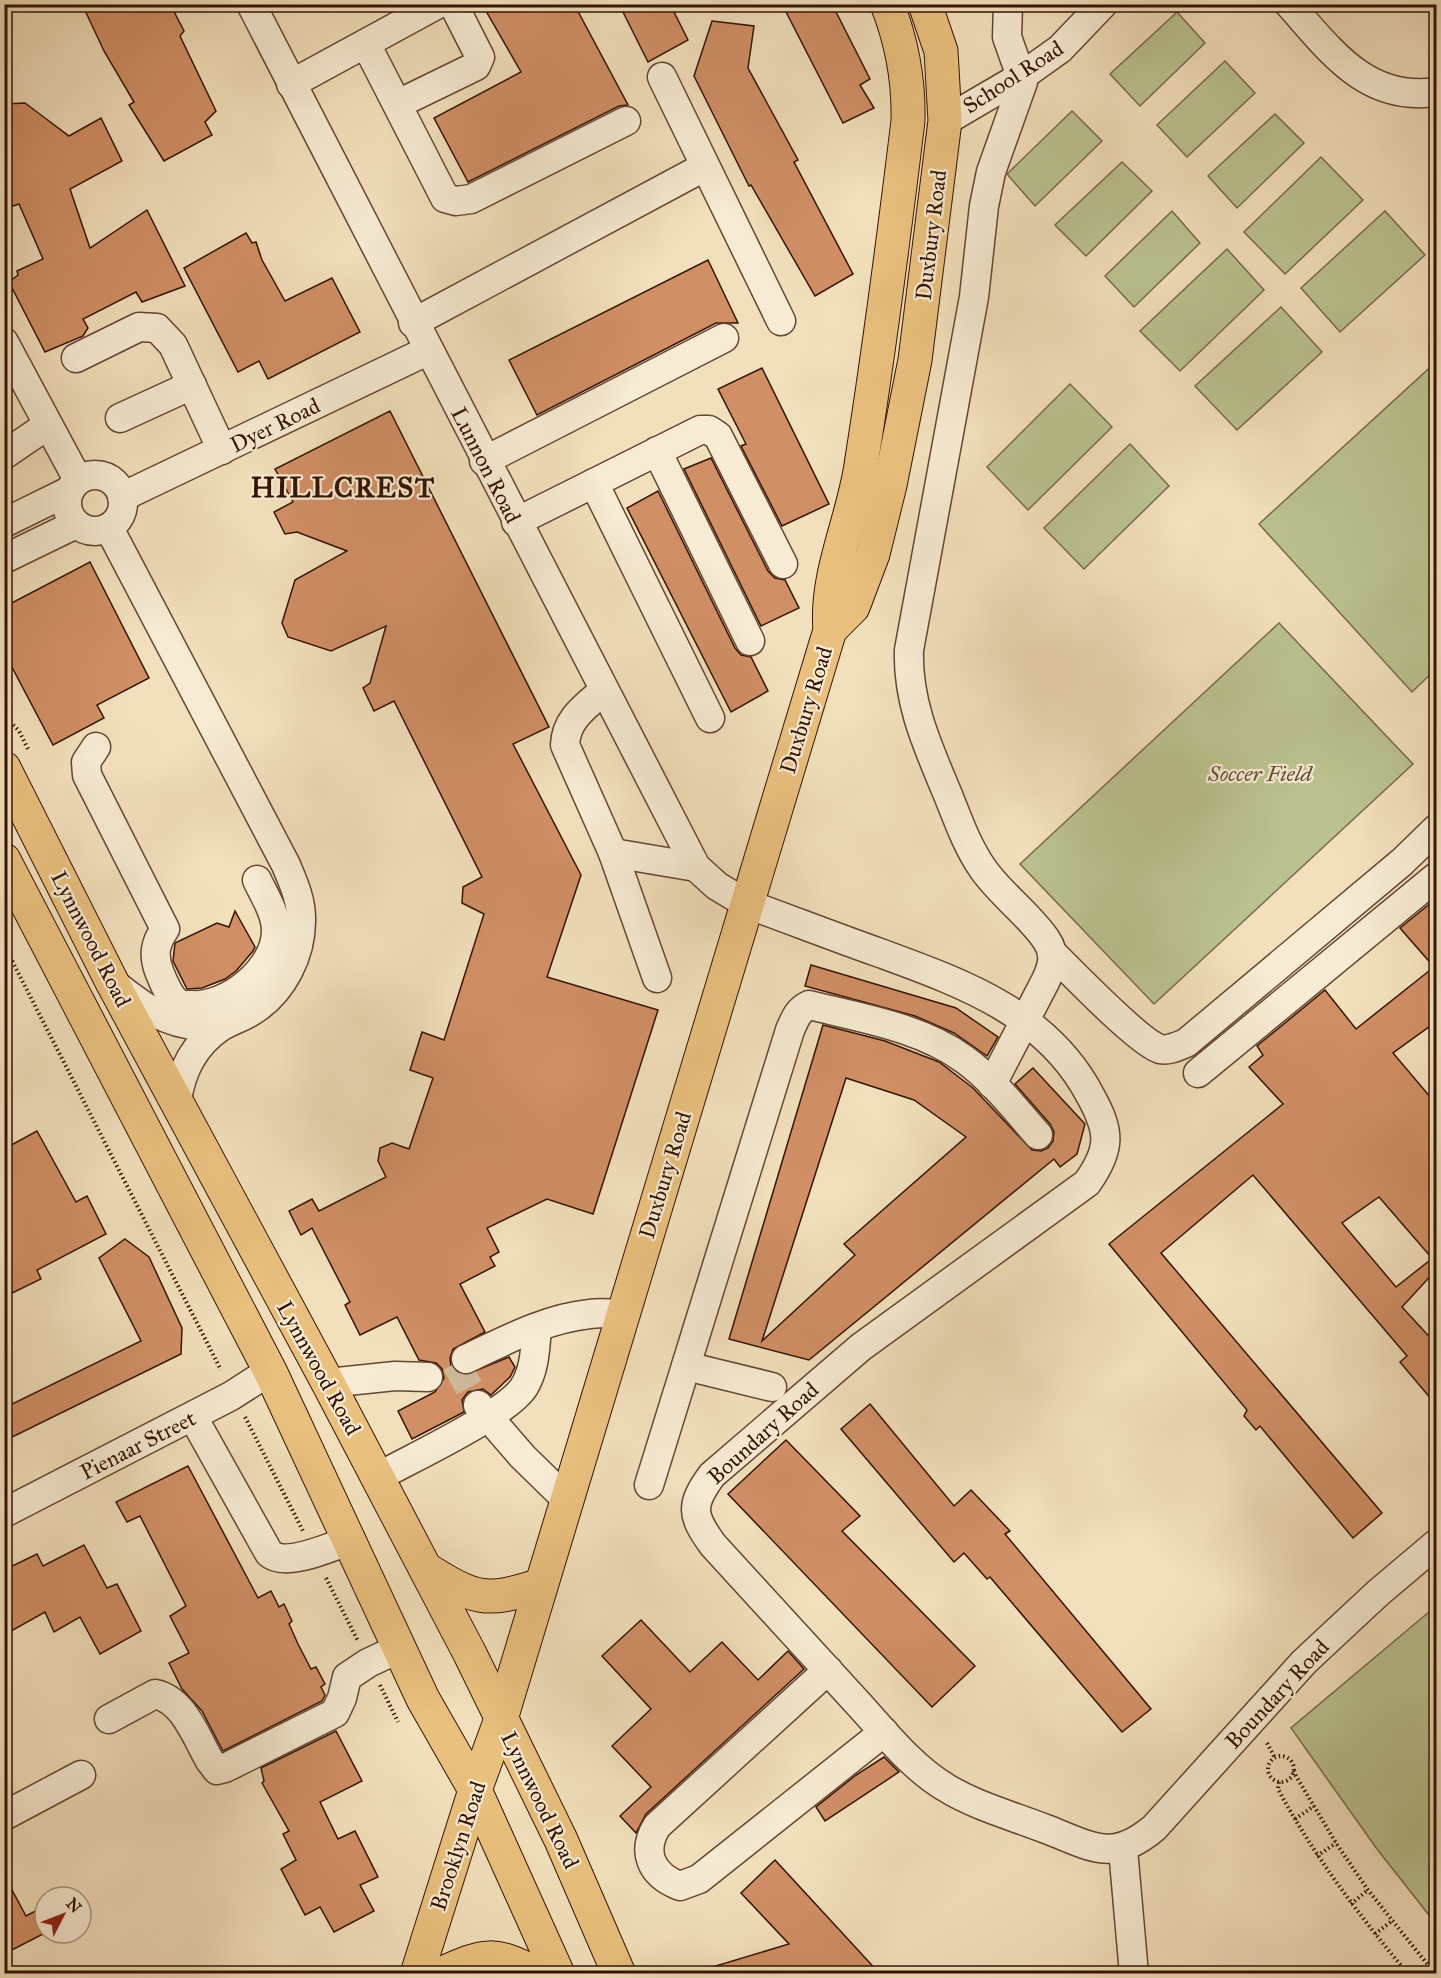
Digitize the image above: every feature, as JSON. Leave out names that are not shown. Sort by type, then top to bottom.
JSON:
[{"type":"main road","name":"Duxbury Road","points":[[830,630],[853,608],[859,594],[888,494],[915,360],[945,121],[941,51],[925,4]]},
{"type":"main road","name":"Duxbury Road","points":[[501,1719],[830,630],[828,608],[831,589],[857,489],[879,358],[908,121],[909,93],[903,57],[890,8]]},
{"type":"main road","name":"Lynnwood Road","points":[[4,768],[112,982],[378,1477],[561,1840],[619,1974]]},
{"type":"main road","name":"Lynnwood Road","points":[[4,860],[270,1371],[351,1540],[423,1699],[475,1790],[558,1974]]},
{"type":"main road","points":[[269,1276],[267,1302],[284,1353],[270,1371]]},
{"type":"main road","points":[[424,1568],[462,1592],[482,1596],[512,1594],[541,1585]]},
{"type":"main road","name":"Brooklyn Road","points":[[417,1974],[475,1790],[501,1719]]},
{"type":"main road","points":[[441,1974],[481,1957],[493,1956],[507,1959],[537,1974]]},
{"type":"street","name":"Lunnon Road","points":[[250,4],[427,351],[696,867],[717,886],[747,904],[965,985],[1025,1020]]},
{"type":"street","points":[[291,84],[438,4]]},
{"type":"street","points":[[398,104],[476,66],[480,57],[453,4]]},
{"type":"street","points":[[1008,4],[1007,37],[1022,76],[1022,90],[991,172],[984,206],[974,297],[909,650],[908,676],[913,704],[927,745],[969,845],[1001,891],[1047,941],[1053,954],[1134,1030],[1162,1050],[1173,1049],[1186,1043],[1402,862],[1437,829]]},
{"type":"street","name":"School Road","points":[[945,121],[1022,76],[1060,49],[1103,4]]},
{"type":"street","points":[[1289,4],[1337,57],[1354,72],[1395,92],[1413,95],[1437,92]]},
{"type":"street","points":[[366,44],[446,198],[456,201],[471,199],[626,121]]},
{"type":"street","points":[[662,77],[781,321]]},
{"type":"street","points":[[413,323],[704,166]]},
{"type":"street","points":[[76,358],[139,327],[157,328],[173,345],[222,450]]},
{"type":"street","points":[[484,461],[724,338]]},
{"type":"street","points":[[4,342],[48,425],[73,486],[68,512],[76,524],[92,531],[109,528],[119,518],[122,497],[117,484],[105,477],[91,475],[73,486],[4,523]]},
{"type":"street","name":"Dyer Road","points":[[122,497],[427,351]]},
{"type":"street","points":[[120,418],[192,385]]},
{"type":"street","points":[[4,455],[48,425]]},
{"type":"street","points":[[516,522],[700,430],[709,430],[718,436],[783,564]]},
{"type":"street","points":[[657,451],[750,641]]},
{"type":"street","points":[[594,483],[710,718]]},
{"type":"street","points":[[4,559],[76,524]]},
{"type":"street","points":[[109,528],[286,865],[298,897],[301,917],[300,940],[294,961],[282,981],[269,998],[252,1011],[219,1028],[186,1063],[180,1079],[177,1101]]},
{"type":"street","points":[[603,691],[573,719],[565,731],[565,745],[613,853],[657,978]]},
{"type":"street","points":[[96,747],[86,762],[87,775],[165,929],[155,949],[156,964],[173,998],[178,1003],[206,1006],[236,992],[260,968],[275,940],[276,930],[273,914],[257,880]]},
{"type":"street","points":[[613,853],[696,867]]},
{"type":"street","points":[[1198,1073],[1437,877]]},
{"type":"street","points":[[992,1084],[1052,967],[1053,954]]},
{"type":"street","points":[[112,982],[153,1013],[173,1022],[219,1028]]},
{"type":"street","points":[[649,1485],[790,1030],[796,1015],[803,1008],[809,1005],[928,1039],[964,1059],[992,1084],[1038,1135]]},
{"type":"street","name":"Boundary Road","points":[[1025,1020],[1081,1077],[1102,1118],[1107,1136],[1104,1154],[1087,1183],[861,1347],[722,1464],[696,1500],[694,1513],[697,1522],[713,1545],[884,1732],[930,1777],[947,1789],[1076,1840],[1108,1849],[1123,1849],[1138,1841],[1154,1827],[1304,1662],[1378,1593],[1437,1545]]},
{"type":"street","points":[[466,1359],[537,1328],[591,1313],[623,1314]]},
{"type":"street","points":[[378,1477],[483,1411],[506,1405],[524,1386],[533,1367],[537,1328]]},
{"type":"street","points":[[686,1366],[772,1387]]},
{"type":"street","name":"Pienaar Street","points":[[4,1513],[193,1417],[270,1371]]},
{"type":"street","points":[[328,1383],[394,1376],[428,1377]]},
{"type":"street","points":[[483,1411],[522,1456],[567,1500]]},
{"type":"street","points":[[193,1417],[269,1553],[274,1558],[283,1560],[294,1558],[351,1540]]},
{"type":"street","points":[[109,1719],[155,1694],[167,1696],[177,1704],[217,1770],[335,1713],[342,1698],[347,1677],[368,1663],[400,1648]]},
{"type":"street","points":[[828,1670],[657,1826],[649,1840],[648,1853],[656,1869],[668,1881],[680,1886],[699,1879],[884,1732]]},
{"type":"street","points":[[4,1816],[81,1775]]},
{"type":"street","points":[[1123,1849],[1134,1974]]},
{"type":"path","points":[[4,945],[85,1106]]},
{"type":"path","points":[[1293,1771],[1288,1779],[1279,1782],[1270,1777],[1268,1773],[1273,1759],[1287,1758],[1336,1843],[1368,1890],[1434,1971],[1420,1974]]},
{"type":"path","points":[[1279,1782],[1278,1789],[1317,1856],[1351,1904],[1407,1974]]},
{"type":"path","points":[[1295,1819],[1314,1806]]},
{"type":"path","points":[[1317,1856],[1336,1843]]},
{"type":"path","points":[[1351,1904],[1368,1890]]},
{"type":"path","points":[[1375,1934],[1393,1920]]},
{"type":"green space","points":[[1177,12],[1205,43],[1140,106],[1110,74]]},
{"type":"green space","points":[[1225,61],[1255,93],[1187,157],[1157,125]]},
{"type":"green space","points":[[1072,111],[1102,141],[1035,206],[1007,174]]},
{"type":"green space","points":[[1275,114],[1304,143],[1237,208],[1208,176]]},
{"type":"green space","points":[[1321,157],[1363,200],[1285,274],[1244,232]]},
{"type":"green space","points":[[1122,162],[1152,191],[1086,256],[1055,225]]},
{"type":"green space","points":[[1172,211],[1200,243],[1134,307],[1105,276]]},
{"type":"green space","points":[[1385,211],[1425,255],[1340,332],[1301,288]]},
{"type":"green space","points":[[1227,249],[1264,290],[1180,371],[1140,331]]},
{"type":"green space","points":[[1281,307],[1322,352],[1237,430],[1195,386]]},
{"type":"green space","points":[[1436,362],[1436,669],[1412,692],[1259,524]]},
{"type":"green space","points":[[1070,384],[1112,427],[1028,510],[987,467]]},
{"type":"green space","points":[[1130,444],[1169,486],[1084,569],[1044,528]]},
{"type":"green space","name":"Soccer Field","points":[[1279,623],[1413,764],[1154,1004],[1020,864]]},
{"type":"green space","points":[[1436,1606],[1436,1924],[1377,1849],[1291,1728]]},
{"type":"building","points":[[82,4],[170,4],[184,31],[180,36],[216,111],[205,122],[212,135],[164,161],[129,105],[134,102],[104,51]]},
{"type":"building","points":[[482,4],[574,4],[628,105],[619,106],[468,182],[434,118],[521,72]]},
{"type":"building","points":[[619,4],[670,4],[688,40],[648,62]]},
{"type":"building","points":[[782,4],[832,4],[870,79],[860,85],[874,108],[843,123]]},
{"type":"building","points":[[712,21],[754,26],[748,68],[798,160],[794,162],[853,274],[815,296],[751,185],[749,186],[694,76]]},
{"type":"building","points":[[25,103],[69,136],[101,118],[122,161],[70,189],[90,248],[147,210],[185,286],[142,302],[136,292],[83,319],[88,328],[83,336],[45,352],[9,282],[18,275],[17,271],[43,259],[19,204],[13,206],[4,191],[4,104]]},
{"type":"building","points":[[246,233],[252,243],[256,242],[262,260],[285,301],[332,278],[360,332],[268,379],[259,361],[238,372],[184,268]]},
{"type":"building","points":[[708,260],[738,323],[716,323],[537,415],[509,360]]},
{"type":"building","points":[[762,368],[829,504],[782,526],[741,446],[746,444],[718,389]]},
{"type":"building","points":[[390,411],[549,727],[513,744],[581,875],[547,977],[658,1010],[593,1214],[547,1199],[487,1228],[499,1252],[490,1257],[495,1266],[460,1284],[485,1332],[453,1349],[450,1358],[451,1367],[457,1373],[465,1375],[509,1357],[515,1367],[510,1377],[491,1395],[483,1389],[468,1392],[462,1400],[464,1412],[412,1439],[398,1411],[435,1392],[444,1378],[442,1369],[436,1363],[419,1360],[397,1317],[360,1335],[345,1305],[350,1302],[312,1228],[301,1235],[289,1211],[312,1199],[319,1211],[386,1177],[378,1161],[380,1148],[392,1143],[409,1149],[433,1078],[410,1070],[422,1032],[444,1040],[484,914],[462,903],[463,887],[482,877],[394,701],[374,711],[363,688],[370,683],[386,626],[331,651],[288,637],[282,623],[295,580],[347,551],[297,532],[285,534],[274,512],[293,502],[275,469]]},
{"type":"building","points":[[711,458],[768,571],[775,578],[785,580],[799,608],[761,626],[684,469]]},
{"type":"building","points":[[658,491],[735,648],[741,655],[751,657],[768,691],[731,712],[627,508]]},
{"type":"building","points":[[90,562],[149,678],[97,705],[104,718],[53,745],[4,652],[4,607]]},
{"type":"building","points":[[1437,898],[1437,1021],[1393,1053],[1437,1105],[1437,1264],[1379,1197],[1342,1223],[1396,1287],[1429,1261],[1437,1269],[1402,1307],[1437,1345],[1437,1406],[1400,1362],[1407,1356],[1253,1175],[1161,1253],[1382,1513],[1353,1538],[1260,1426],[1256,1430],[1244,1416],[1247,1410],[1109,1244],[1283,1104],[1249,1067],[1263,1055],[1257,1046],[1325,990],[1356,1029],[1434,967],[1400,928]]},
{"type":"building","points":[[235,911],[255,947],[253,951],[236,971],[225,979],[202,988],[187,989],[173,961],[175,943],[217,923],[229,927]]},
{"type":"building","points":[[811,965],[956,1008],[998,1037],[987,1056],[954,1033],[915,1016],[805,986]]},
{"type":"building","points":[[823,1025],[885,1041],[939,1062],[973,1088],[1032,1150],[1041,1151],[1048,1148],[1053,1141],[1054,1132],[1050,1124],[1015,1084],[1033,1068],[1085,1124],[1077,1154],[1060,1167],[1054,1159],[809,1360],[729,1339]],"holes":[[[846,1078],[914,1100],[966,1137],[844,1244],[855,1255],[762,1341]]]},
{"type":"building","points":[[37,1131],[76,1202],[87,1196],[106,1234],[37,1270],[41,1279],[4,1297],[4,1149]]},
{"type":"building","points":[[125,1239],[149,1257],[182,1328],[181,1354],[4,1441],[4,1408],[141,1341],[99,1258]]},
{"type":"building","points":[[870,1404],[954,1506],[971,1490],[1010,1531],[1005,1534],[1151,1709],[1122,1732],[990,1577],[987,1579],[964,1553],[954,1562],[841,1429]]},
{"type":"building","points":[[786,1440],[860,1516],[842,1531],[975,1666],[932,1707],[728,1494]]},
{"type":"building","points":[[188,1466],[258,1598],[271,1591],[279,1607],[284,1604],[292,1621],[289,1624],[298,1644],[311,1669],[316,1667],[325,1684],[321,1687],[325,1695],[322,1701],[223,1751],[202,1711],[182,1689],[169,1663],[189,1653],[170,1616],[186,1606],[140,1516],[127,1522],[116,1502]]},
{"type":"building","points":[[84,1545],[107,1588],[117,1584],[141,1631],[100,1654],[80,1617],[54,1632],[45,1612],[4,1635],[4,1570],[37,1554],[43,1566]]},
{"type":"building","points":[[641,1620],[690,1672],[722,1642],[758,1680],[788,1651],[804,1669],[646,1814],[636,1833],[620,1816],[651,1787],[612,1746],[651,1709],[602,1656]]},
{"type":"building","points":[[336,1731],[362,1781],[320,1802],[338,1839],[355,1831],[378,1877],[360,1885],[374,1911],[334,1932],[320,1907],[305,1915],[281,1869],[296,1860],[283,1834],[289,1831],[262,1783],[264,1781],[261,1768]]},
{"type":"building","points":[[884,1757],[899,1772],[825,1821],[816,1807],[856,1775]]},
{"type":"building","points":[[775,1860],[880,1974],[710,1974],[709,1968],[789,1944],[741,1893]]},
{"type":"building","points":[[4,1875],[26,1916],[33,1912],[33,1939],[4,1954]]},
{"type":"tunnel","points":[[456,1363],[478,1405]]},
{"type":"district","name":"HILLCREST","points":[[343,487]]}]
